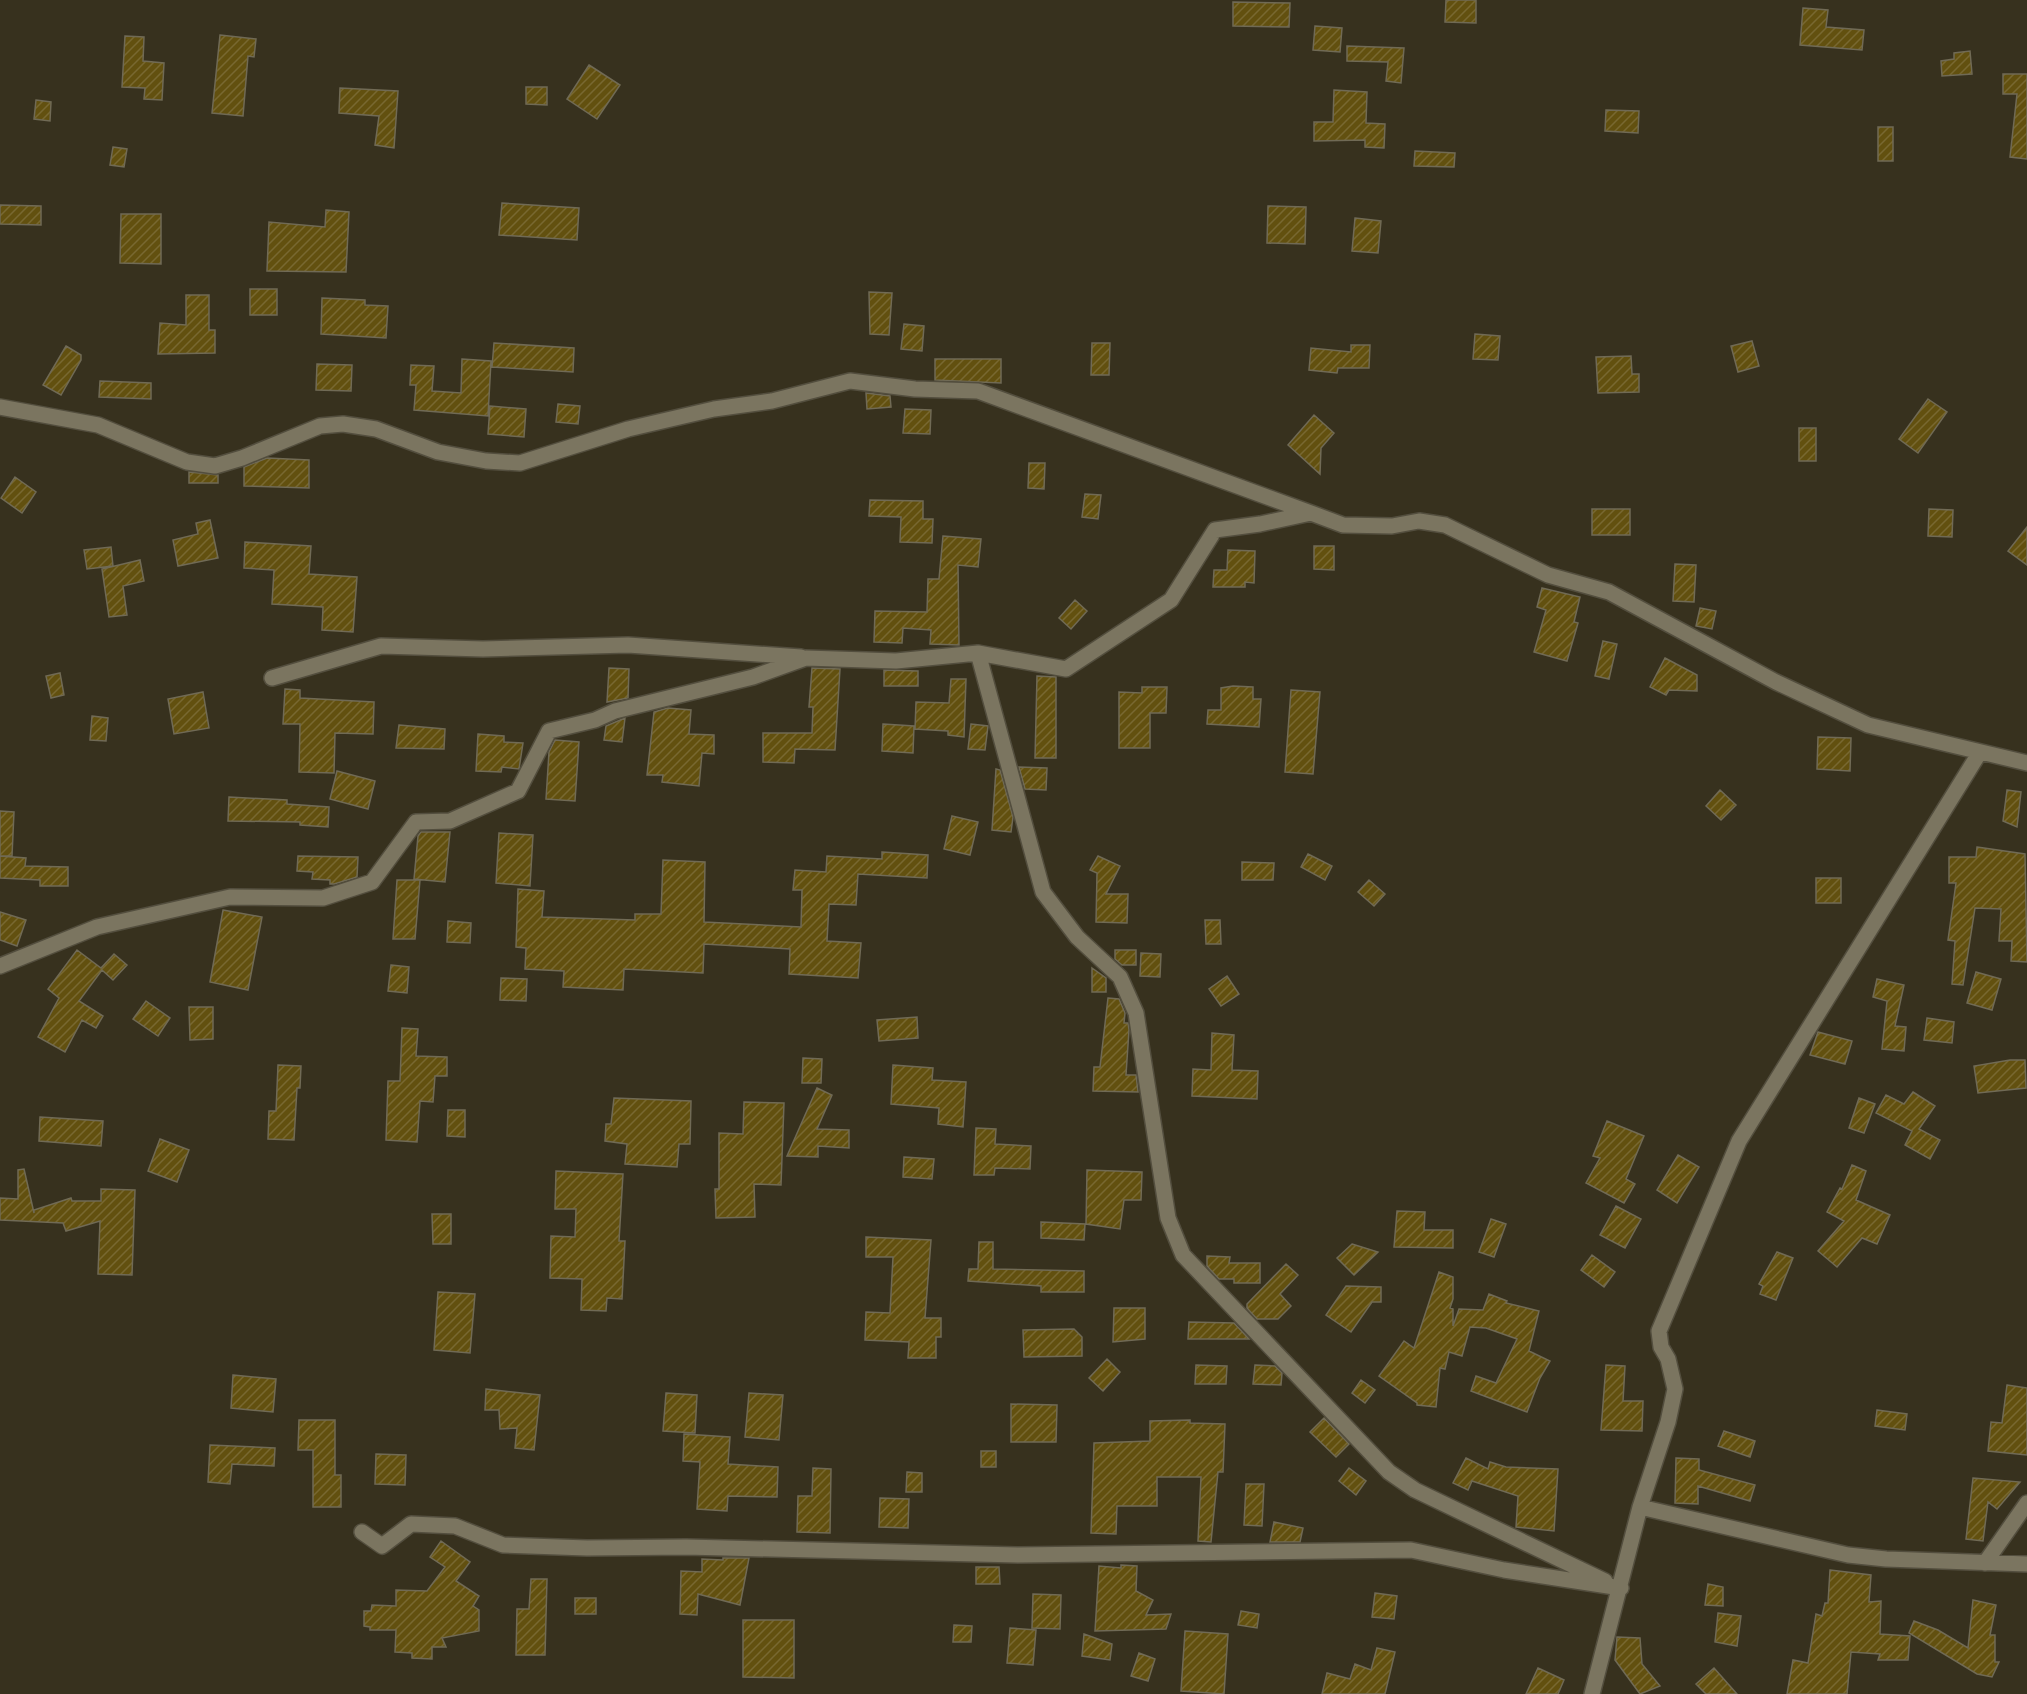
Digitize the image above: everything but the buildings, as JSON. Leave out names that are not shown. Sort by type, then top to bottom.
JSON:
[{"type":"street","points":[[0,408],[98,424],[187,462],[215,466],[242,458],[320,426],[343,424],[376,429],[438,452],[486,461],[520,463],[628,429],[714,409],[772,401],[850,381],[915,389],[955,388],[978,391],[1343,525],[1392,526],[1419,521],[1445,525],[1548,575],[1609,591],[1776,682],[1868,725],[2027,763]]},
{"type":"street","points":[[272,678],[381,646],[483,649],[628,645],[806,658],[896,661],[978,653],[1066,669],[1171,600],[1215,530],[1260,524],[1311,513]]},
{"type":"street","points":[[978,653],[1043,892],[1077,937],[1120,977],[1137,1013],[1168,1218],[1183,1255],[1389,1472],[1415,1490],[1621,1588]]},
{"type":"street","points":[[0,966],[97,927],[230,897],[323,898],[372,882],[416,822],[450,821],[518,791],[549,731],[595,720],[615,711],[753,677],[806,658]]},
{"type":"street","points":[[1592,1694],[1640,1508],[1668,1422],[1675,1389],[1668,1359],[1661,1347],[1659,1331],[1739,1141],[1980,752]]},
{"type":"street","points":[[1984,1563],[2027,1503]]},
{"type":"street","points":[[1640,1508],[1848,1555],[2027,1564]]},
{"type":"street","points":[[362,1532],[382,1545],[411,1524],[454,1526],[503,1545],[686,1547],[916,1555],[1411,1550],[1504,1570],[1621,1588]]}]
